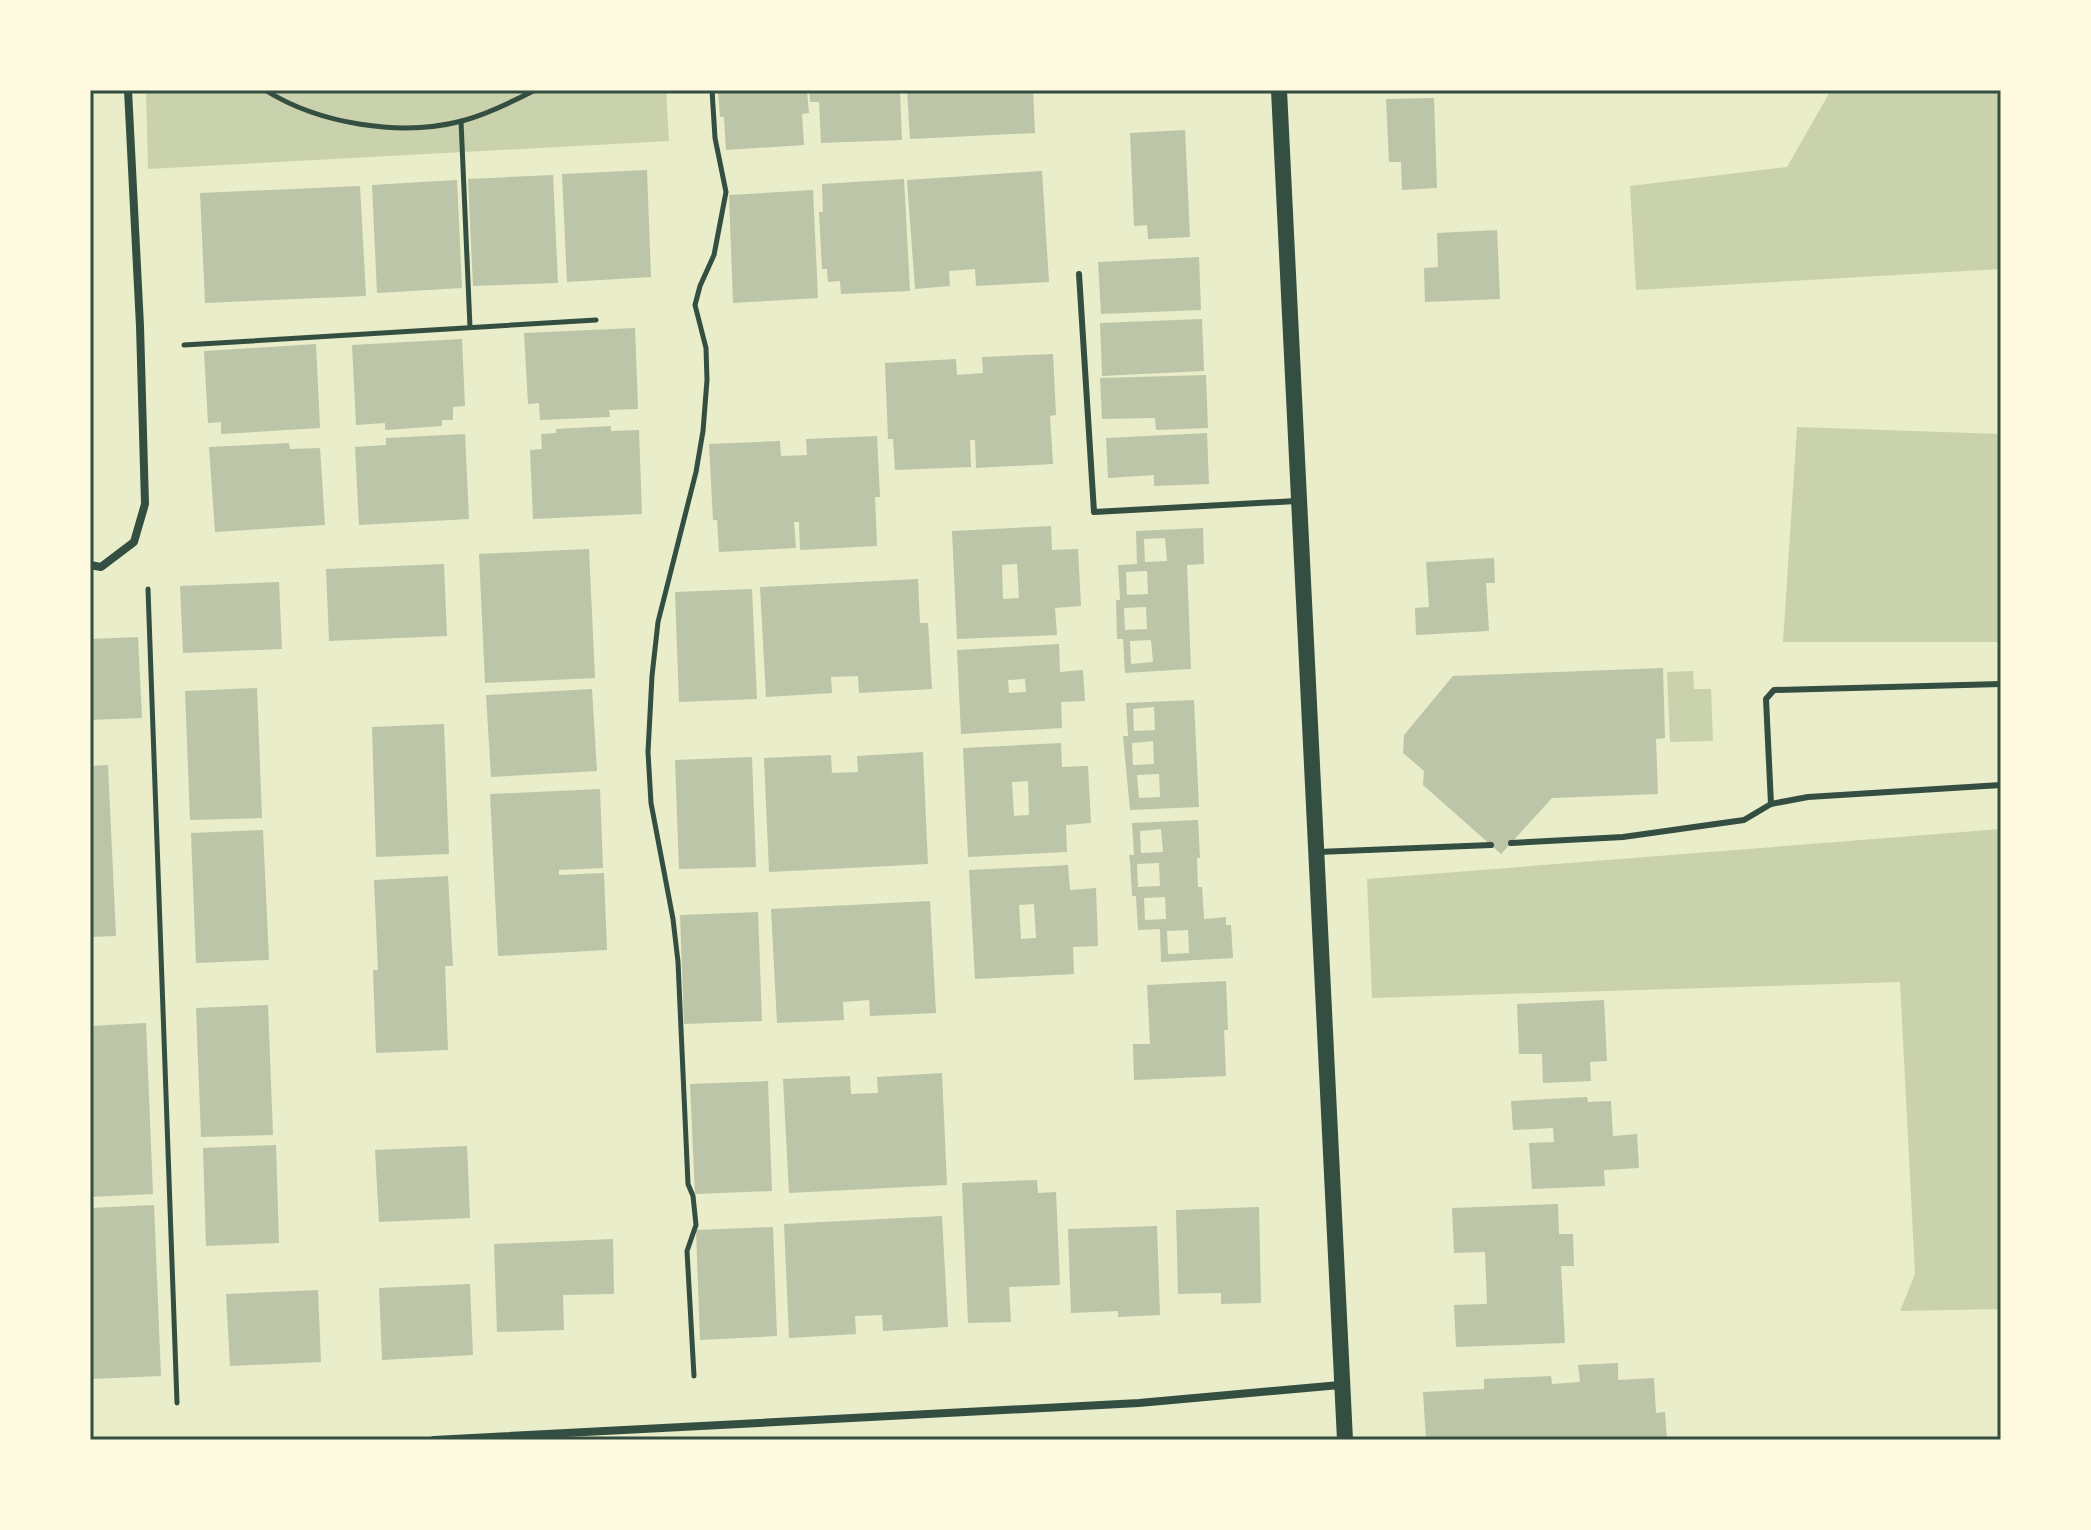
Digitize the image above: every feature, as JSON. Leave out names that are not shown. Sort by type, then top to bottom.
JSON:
[{"type":"main road","points":[[1279,90],[1345,1440]]},
{"type":"street","points":[[90,565],[101,567],[134,542],[145,504],[128,90]]},
{"type":"street","points":[[434,1440],[1139,1403],[1340,1385]]},
{"type":"lane","points":[[1079,274],[1094,512],[1298,501]]},
{"type":"lane","points":[[1771,804],[1766,699],[1774,690],[2001,684]]},
{"type":"lane","points":[[1511,843],[1623,837],[1744,820],[1771,804],[1808,797],[2001,785]]},
{"type":"lane","points":[[1314,852],[1491,845]]},
{"type":"path","points":[[265,90],[311,111],[376,125],[425,126],[461,121],[535,90]]},
{"type":"path","points":[[694,1376],[687,1251],[696,1225],[693,1196],[688,1184],[678,962],[651,803],[648,752],[658,622],[696,472],[703,431],[706,348],[695,305],[714,255],[726,192],[715,138],[712,90]]},
{"type":"path","points":[[461,121],[470,327]]},
{"type":"path","points":[[184,345],[596,320]]},
{"type":"path","points":[[148,589],[177,1403]]},
{"type":"green space","points":[[146,90],[666,90],[669,141],[148,169]]},
{"type":"green space","points":[[1831,90],[2001,90],[2001,269],[1636,290],[1630,186],[1787,167]]},
{"type":"green space","points":[[1797,427],[2001,434],[2001,642],[1783,642]]},
{"type":"green space","points":[[1693,671],[1694,689],[1711,689],[1713,741],[1670,742],[1667,672]]},
{"type":"green space","points":[[2001,829],[2001,1309],[1900,1311],[1915,1274],[1900,982],[1372,998],[1367,879]]},
{"type":"building","points":[[718,90],[807,90],[809,113],[802,114],[804,145],[726,150]]},
{"type":"building","points":[[809,90],[900,90],[902,140],[821,143],[819,102],[810,102]]},
{"type":"building","points":[[907,90],[1033,90],[1035,133],[910,139]]},
{"type":"building","points":[[1434,98],[1437,188],[1402,190],[1401,162],[1389,162],[1386,99]]},
{"type":"building","points":[[1185,130],[1190,237],[1148,239],[1147,225],[1134,226],[1130,133]]},
{"type":"building","points":[[647,170],[651,277],[567,282],[562,174]]},
{"type":"building","points":[[1042,171],[1049,282],[976,286],[975,269],[949,271],[950,286],[915,289],[907,180]]},
{"type":"building","points":[[553,175],[558,283],[473,286],[468,179]]},
{"type":"building","points":[[904,179],[910,291],[841,294],[840,281],[828,282],[827,269],[822,269],[819,212],[823,212],[822,184]]},
{"type":"building","points":[[457,180],[462,288],[377,293],[372,185]]},
{"type":"building","points":[[360,186],[366,296],[205,303],[200,193]]},
{"type":"building","points":[[813,190],[818,298],[733,303],[729,195]]},
{"type":"building","points":[[1497,230],[1500,299],[1425,302],[1424,268],[1438,267],[1437,233]]},
{"type":"building","points":[[1199,257],[1201,310],[1101,314],[1098,262]]},
{"type":"building","points":[[1202,319],[1204,371],[1102,376],[1100,323]]},
{"type":"building","points":[[635,328],[638,409],[609,410],[610,417],[540,420],[539,403],[528,404],[524,333]]},
{"type":"building","points":[[462,339],[465,406],[453,407],[453,420],[442,420],[442,426],[385,430],[385,423],[356,425],[352,345]]},
{"type":"building","points":[[316,344],[320,428],[221,434],[221,422],[208,423],[204,351]]},
{"type":"building","points":[[1053,354],[1056,415],[1050,416],[1053,464],[976,468],[975,440],[970,440],[971,467],[895,470],[893,439],[888,439],[885,363],[956,359],[957,375],[983,373],[982,357]]},
{"type":"building","points":[[1206,375],[1208,428],[1156,430],[1155,418],[1102,419],[1100,378]]},
{"type":"building","points":[[611,426],[611,431],[639,430],[642,514],[533,519],[530,450],[542,449],[541,434],[556,433],[556,429]]},
{"type":"building","points":[[1207,433],[1209,484],[1154,486],[1154,475],[1108,478],[1106,438]]},
{"type":"building","points":[[465,434],[469,519],[359,525],[355,447],[386,445],[386,438]]},
{"type":"building","points":[[877,436],[880,497],[875,497],[877,546],[800,550],[799,522],[794,522],[796,548],[719,552],[717,520],[713,520],[709,444],[780,441],[781,456],[807,455],[806,439]]},
{"type":"building","points":[[289,443],[290,449],[320,448],[325,525],[215,532],[209,447]]},
{"type":"building","points":[[1051,526],[1052,550],[1078,549],[1081,606],[1055,608],[1057,635],[957,639],[952,531]],"holes":[[[1017,564],[1019,598],[1003,599],[1002,565]]]},
{"type":"building","points":[[1203,528],[1204,564],[1187,565],[1191,669],[1125,673],[1123,639],[1117,639],[1116,600],[1120,600],[1118,565],[1137,564],[1136,531]],"holes":[[[1165,538],[1167,561],[1145,562],[1144,539]],[[1147,571],[1148,594],[1127,595],[1126,572]],[[1146,607],[1147,629],[1125,630],[1124,608]],[[1151,640],[1153,662],[1131,664],[1130,641]]]},
{"type":"building","points":[[589,549],[595,678],[485,683],[479,554]]},
{"type":"building","points":[[1494,558],[1495,583],[1486,583],[1489,631],[1416,635],[1415,608],[1429,607],[1426,562]]},
{"type":"building","points":[[444,564],[447,636],[329,641],[326,569]]},
{"type":"building","points":[[918,579],[920,623],[928,623],[932,689],[859,693],[858,676],[831,677],[832,693],[766,697],[760,587]]},
{"type":"building","points":[[279,582],[282,649],[183,653],[180,586]]},
{"type":"building","points":[[752,589],[757,699],[679,702],[675,592]]},
{"type":"building","points":[[138,637],[142,718],[90,720],[90,639]]},
{"type":"building","points":[[1059,644],[1060,672],[1083,670],[1085,701],[1061,702],[1062,728],[961,734],[957,650]],"holes":[[[1025,679],[1026,692],[1009,693],[1008,680]]]},
{"type":"building","points":[[1663,668],[1665,738],[1656,739],[1658,794],[1552,798],[1501,854],[1423,785],[1424,771],[1403,753],[1404,735],[1453,676]]},
{"type":"building","points":[[257,688],[262,818],[190,820],[185,691]]},
{"type":"building","points":[[592,689],[597,771],[491,777],[486,695]]},
{"type":"building","points":[[1194,700],[1199,807],[1130,810],[1123,736],[1128,736],[1126,703]],"holes":[[[1154,707],[1155,730],[1134,731],[1133,709]],[[1153,741],[1154,764],[1133,765],[1132,743]],[[1159,774],[1160,797],[1139,798],[1137,775]]]},
{"type":"building","points":[[444,724],[449,854],[376,857],[372,727]]},
{"type":"building","points":[[1061,743],[1062,767],[1088,766],[1091,823],[1066,825],[1067,852],[968,857],[963,748]],"holes":[[[1028,781],[1029,815],[1014,816],[1012,782]]]},
{"type":"building","points":[[923,752],[928,864],[769,872],[764,758],[831,755],[832,773],[858,772],[857,756]]},
{"type":"building","points":[[752,757],[756,867],[679,869],[675,760]]},
{"type":"building","points":[[108,765],[116,936],[90,937],[90,766]]},
{"type":"building","points":[[600,789],[603,868],[559,870],[559,875],[604,873],[607,950],[498,956],[490,794]]},
{"type":"building","points":[[1198,820],[1198,887],[1202,887],[1204,919],[1226,917],[1226,925],[1231,925],[1233,958],[1161,962],[1160,929],[1138,930],[1129,855],[1134,855],[1132,823]],"holes":[[[1161,829],[1163,852],[1141,853],[1140,831]],[[1159,863],[1160,886],[1138,887],[1137,864]],[[1165,897],[1166,919],[1145,920],[1144,898]],[[1188,930],[1189,953],[1168,954],[1167,931]]]},
{"type":"building","points":[[263,830],[269,960],[196,963],[191,833]]},
{"type":"building","points":[[1068,865],[1070,890],[1096,888],[1098,946],[1073,947],[1074,974],[975,979],[969,870]],"holes":[[[1034,904],[1036,938],[1021,939],[1019,905]]]},
{"type":"building","points":[[448,876],[453,966],[445,966],[448,1050],[376,1053],[373,970],[378,970],[374,880]]},
{"type":"building","points":[[930,901],[936,1013],[870,1016],[869,1000],[843,1002],[844,1020],[777,1023],[771,909]]},
{"type":"building","points":[[758,912],[762,1021],[684,1024],[680,915]]},
{"type":"building","points":[[1226,981],[1226,1076],[1134,1080],[1133,1044],[1150,1044],[1147,985]]},
{"type":"building","points":[[1604,1000],[1607,1061],[1590,1062],[1591,1081],[1543,1083],[1542,1054],[1519,1054],[1517,1004]]},
{"type":"building","points":[[268,1005],[273,1135],[201,1137],[196,1008]]},
{"type":"building","points":[[146,1023],[153,1194],[90,1197],[90,1026]]},
{"type":"building","points":[[942,1073],[947,1185],[789,1193],[783,1079],[850,1076],[851,1094],[878,1093],[877,1077]]},
{"type":"building","points":[[768,1081],[772,1191],[695,1194],[690,1084]]},
{"type":"building","points":[[1587,1097],[1588,1102],[1611,1101],[1613,1136],[1637,1134],[1639,1168],[1604,1170],[1605,1186],[1532,1189],[1529,1143],[1554,1142],[1553,1128],[1513,1130],[1511,1101]]},
{"type":"building","points":[[276,1145],[279,1243],[206,1246],[203,1148]]},
{"type":"building","points":[[467,1146],[470,1218],[379,1222],[375,1150]]},
{"type":"building","points":[[1037,1180],[1038,1193],[1056,1192],[1060,1285],[1009,1287],[1011,1322],[968,1323],[962,1183]]},
{"type":"building","points":[[1558,1204],[1559,1234],[1573,1234],[1574,1266],[1561,1266],[1565,1343],[1456,1347],[1454,1305],[1487,1304],[1485,1252],[1454,1253],[1452,1208]]},
{"type":"building","points":[[154,1205],[161,1376],[90,1379],[90,1208]]},
{"type":"building","points":[[1259,1207],[1261,1303],[1221,1304],[1221,1293],[1178,1294],[1176,1210]]},
{"type":"building","points":[[942,1216],[948,1327],[883,1331],[882,1315],[855,1316],[856,1334],[789,1338],[784,1224]]},
{"type":"building","points":[[1157,1226],[1160,1315],[1118,1317],[1118,1311],[1071,1313],[1068,1229]]},
{"type":"building","points":[[773,1227],[777,1336],[700,1340],[696,1230]]},
{"type":"building","points":[[613,1239],[614,1294],[563,1295],[564,1330],[497,1332],[494,1244]]},
{"type":"building","points":[[470,1284],[473,1355],[382,1360],[379,1288]]},
{"type":"building","points":[[318,1290],[321,1362],[230,1366],[226,1294]]},
{"type":"building","points":[[1618,1363],[1618,1380],[1654,1378],[1656,1413],[1665,1412],[1667,1440],[1426,1440],[1423,1392],[1484,1389],[1484,1379],[1551,1376],[1552,1384],[1580,1382],[1578,1365]]}]
